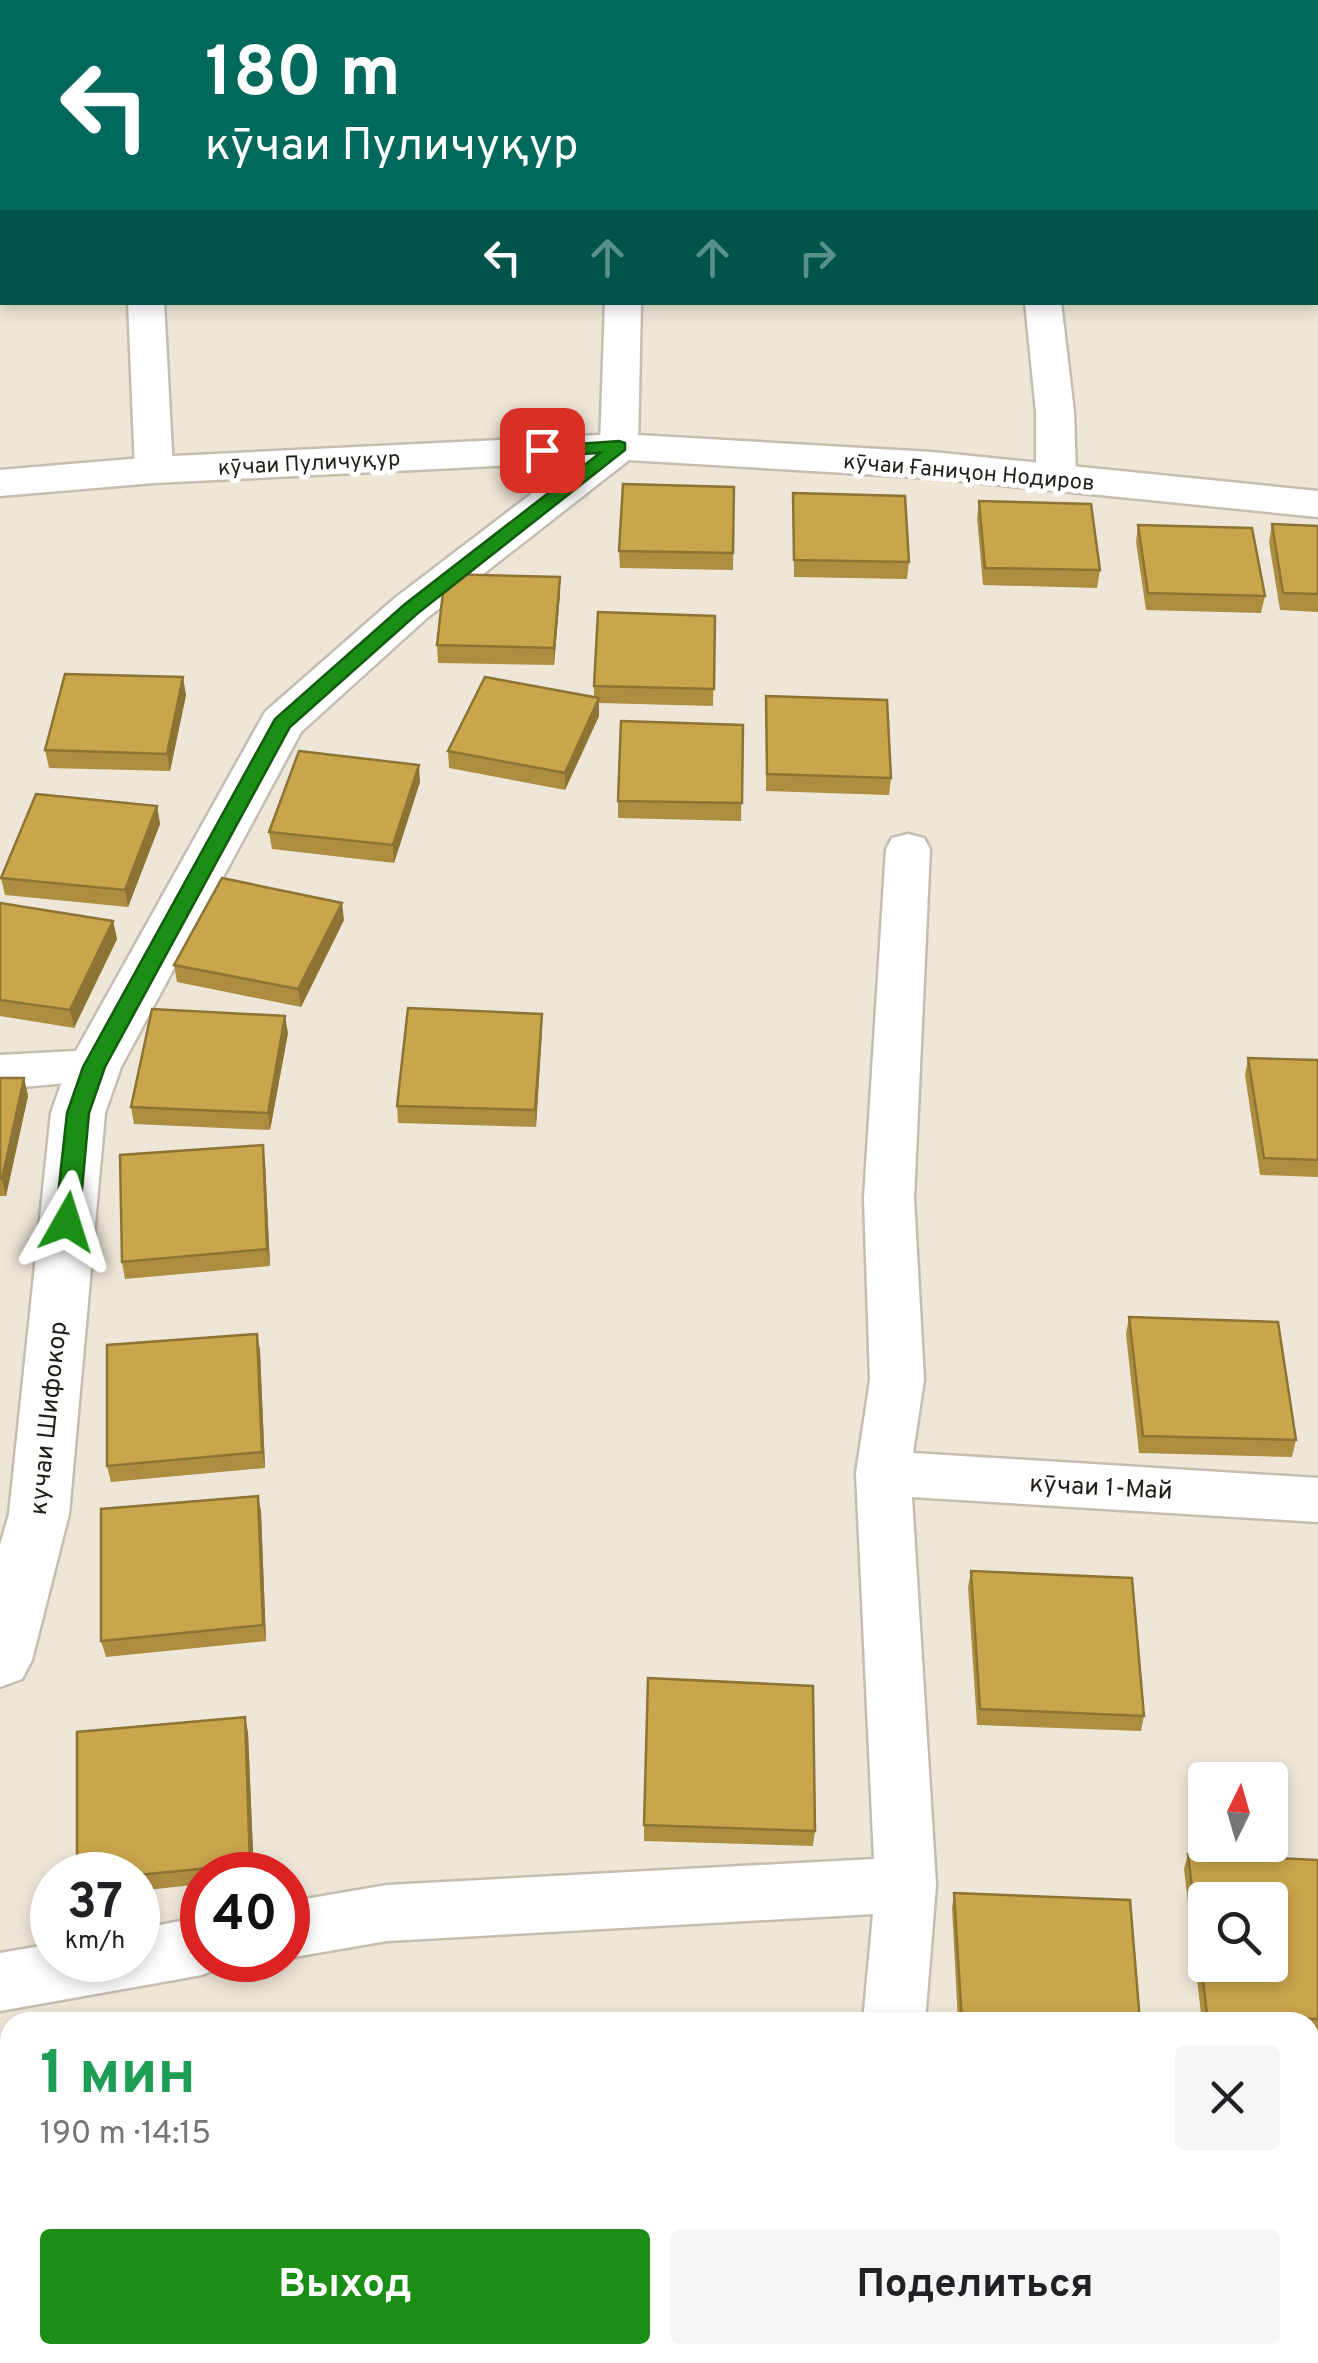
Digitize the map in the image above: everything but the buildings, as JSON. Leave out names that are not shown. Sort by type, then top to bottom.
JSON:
[{"type":"street","points":[[146,305],[154,470]]},
{"type":"street","points":[[619,447],[623,305]]},
{"type":"street","points":[[1043,305],[1055,412],[1056,478]]},
{"type":"street","name":"кӯчаи Пуличуқур","points":[[0,483],[154,470],[619,447]]},
{"type":"street","name":"кӯчаи Ғаниҷон Нодиров","points":[[619,447],[932,465],[1318,504]]},
{"type":"street","name":"кучаи Шифокор","points":[[0,1660],[39,1514],[78,1113],[94,1067],[282,724],[411,608],[619,447]]},
{"type":"street","points":[[895,2012],[906,1886],[883,1473],[897,1380],[890,1198],[908,849]]},
{"type":"street","points":[[0,1072],[94,1067]]},
{"type":"street","name":"кӯчаи 1-Май","points":[[883,1473],[1318,1500]]},
{"type":"street","points":[[310,1926],[387,1912],[906,1886]]},
{"type":"street","points":[[0,1982],[30,1977]]},
{"type":"route","points":[[67,1222],[78,1113],[94,1067],[282,724],[411,608],[619,447],[542,450]]}]
